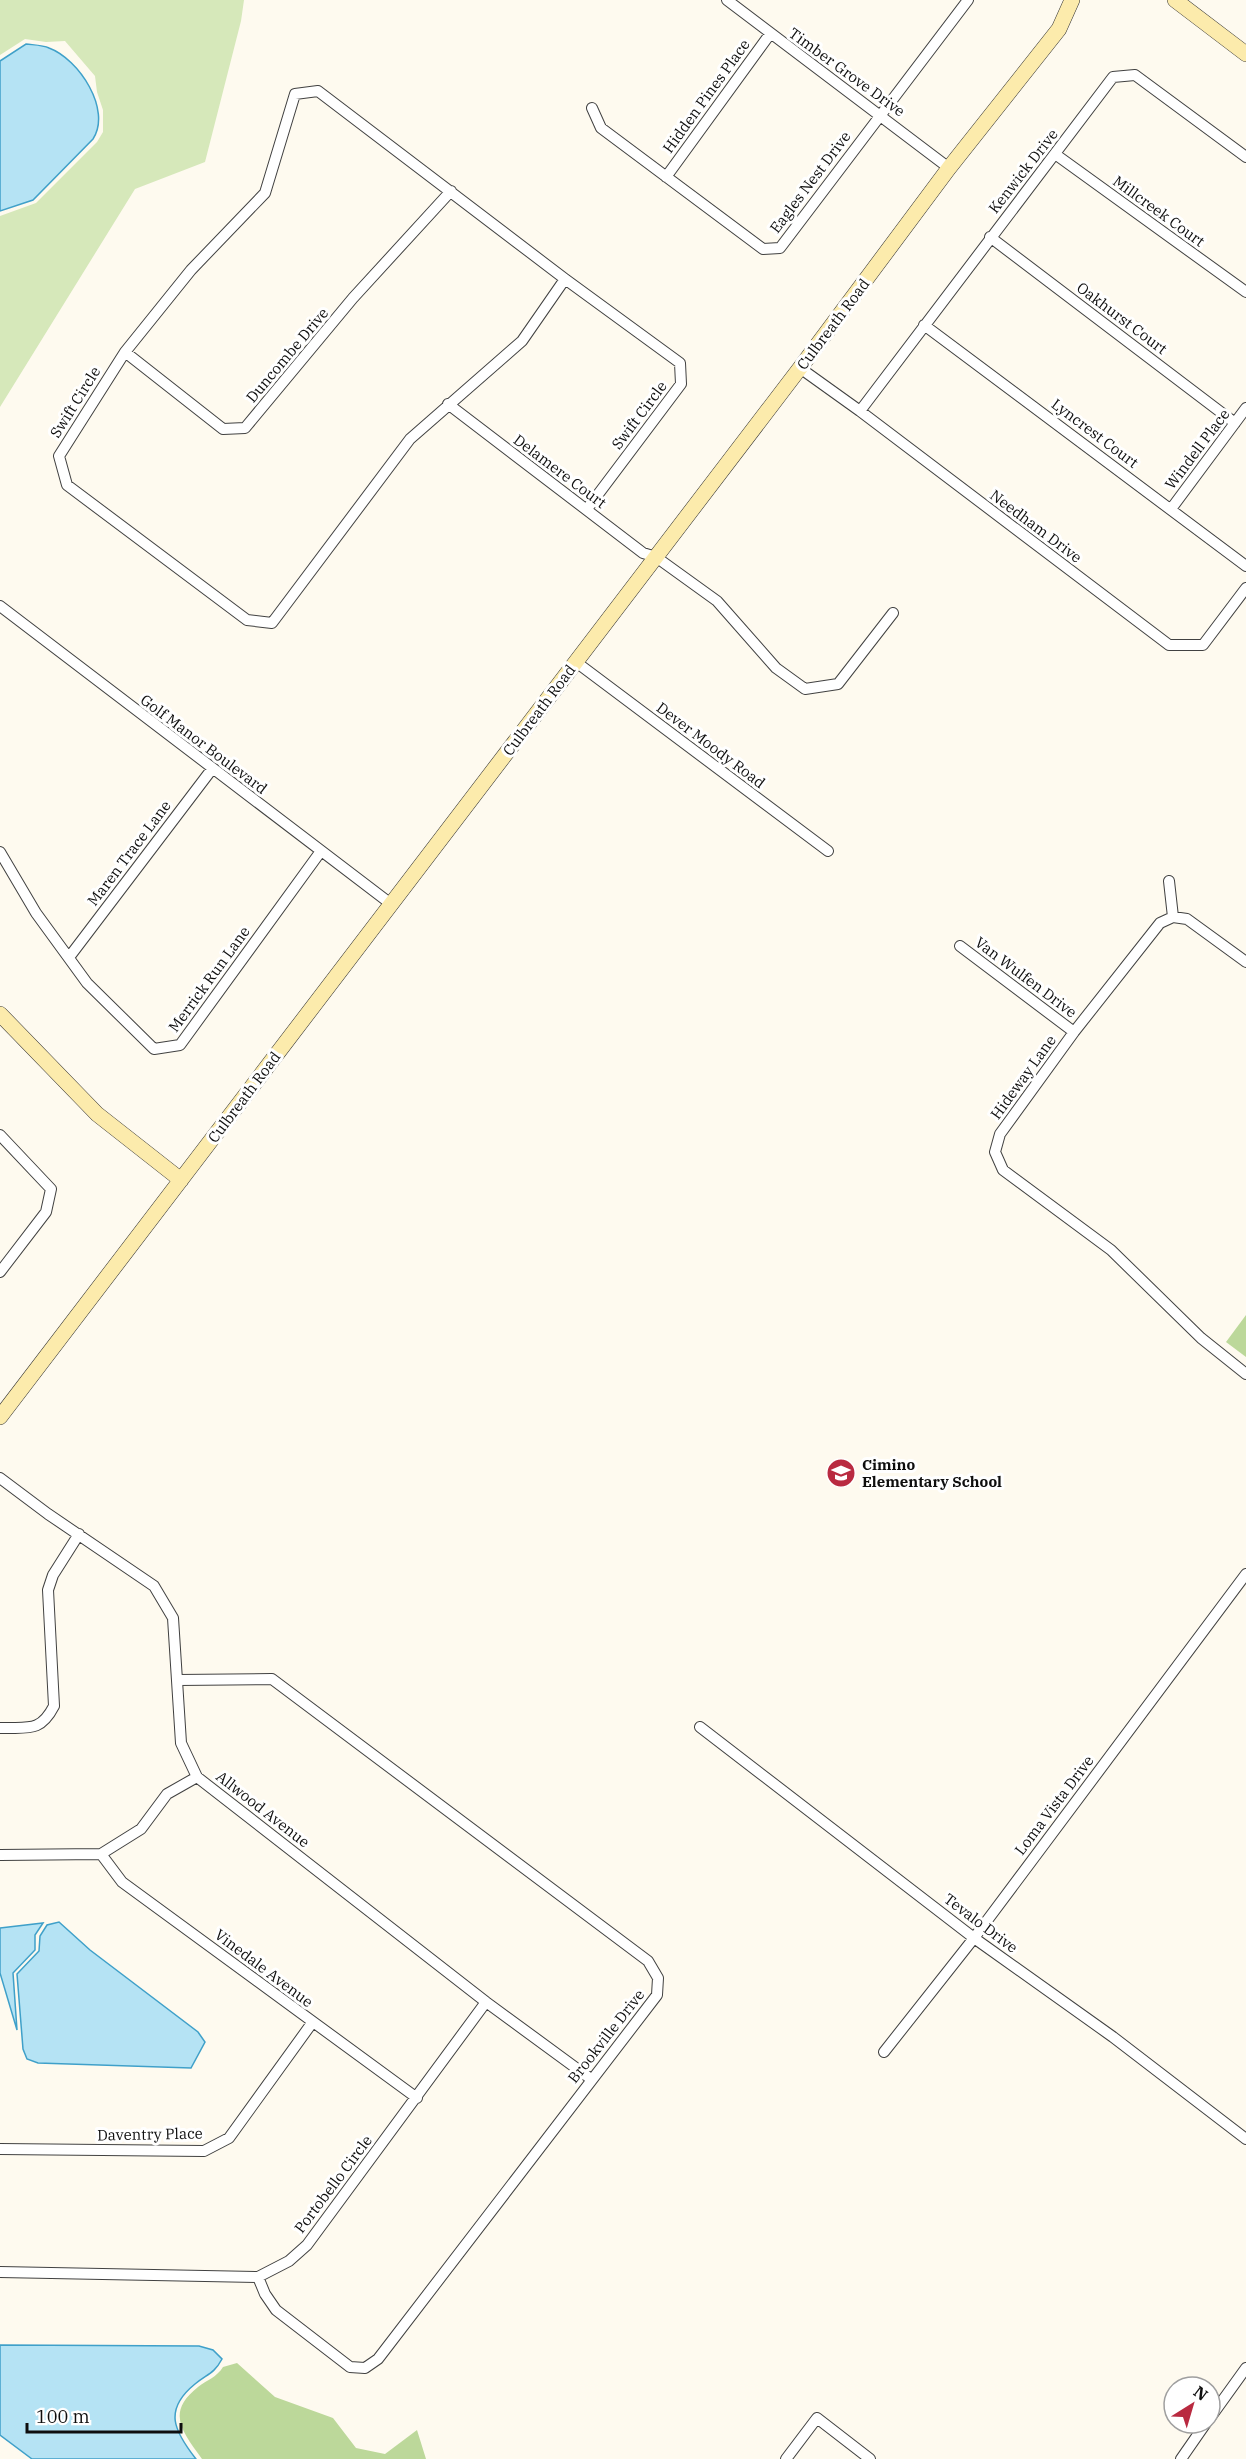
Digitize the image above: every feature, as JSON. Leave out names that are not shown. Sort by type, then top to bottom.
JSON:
[{"type":"street","name":"Timber Grove Drive","points":[[727,0],[949,168]]},
{"type":"street","name":"Culbreath Road","points":[[0,1417],[800,369],[949,168],[1059,29],[1072,0]]},
{"type":"street","points":[[1175,0],[1246,54]]},
{"type":"street","name":"Eagles Nest Drive","points":[[592,108],[601,128],[666,177],[763,249],[780,248],[963,2]]},
{"type":"street","name":"Hidden Pines Place","points":[[666,177],[770,34]]},
{"type":"street","name":"Kenwick Drive","points":[[860,411],[1113,77],[1136,75],[1246,157]]},
{"type":"street","name":"Swift Circle","points":[[565,279],[522,341],[410,439],[272,623],[247,620],[67,485],[59,456],[124,352],[191,270],[265,193],[295,94],[318,91],[565,279],[680,363],[681,384],[587,509]]},
{"type":"street","name":"Millcreek Court","points":[[1055,154],[1246,292]]},
{"type":"street","name":"Duncombe Drive","points":[[124,352],[223,429],[245,428],[353,298],[451,191]]},
{"type":"street","name":"Oakhurst Court","points":[[990,237],[1235,423]]},
{"type":"street","name":"Lyncrest Court","points":[[924,325],[1246,566]]},
{"type":"street","name":"Needham Drive","points":[[800,369],[860,411],[1169,645],[1203,645],[1246,588]]},
{"type":"street","name":"Delamere Court","points":[[448,404],[643,553],[656,556],[717,601],[776,668],[805,689],[838,684],[893,614]]},
{"type":"street","name":"Windell Place","points":[[1171,508],[1246,408]]},
{"type":"street","name":"Golf Manor Boulevard","points":[[0,606],[391,904]]},
{"type":"street","name":"Dever Moody Road","points":[[576,662],[828,851]]},
{"type":"street","name":"Maren Trace Lane","points":[[69,956],[212,769]]},
{"type":"street","name":"Merrick Run Lane","points":[[0,852],[36,913],[87,983],[154,1050],[180,1045],[321,850]]},
{"type":"street","points":[[1169,881],[1173,917],[1192,922],[1246,962]]},
{"type":"street","name":"Hideway Lane","points":[[1173,917],[1160,923],[1074,1032],[1000,1134],[995,1152],[1003,1170],[1111,1250],[1201,1338],[1246,1374]]},
{"type":"street","name":"Van Wulfen Drive","points":[[960,946],[1074,1032]]},
{"type":"street","points":[[0,1014],[97,1114],[181,1180]]},
{"type":"street","points":[[0,1135],[51,1189],[46,1212],[0,1272]]},
{"type":"street","name":"Allwood Avenue","points":[[0,1478],[154,1586],[172,1618],[181,1743],[197,1777],[486,2002],[591,2079]]},
{"type":"street","points":[[0,1728],[34,1727],[47,1719],[54,1706],[48,1590],[53,1575],[79,1534]]},
{"type":"street","name":"Loma Vista Drive","points":[[884,2052],[974,1938],[1246,1574]]},
{"type":"street","name":"Brookville Drive","points":[[178,1680],[272,1679],[648,1961],[658,1978],[657,1995],[378,2359],[365,2368],[351,2367],[276,2310],[265,2294],[258,2277]]},
{"type":"street","name":"Tevalo Drive","points":[[700,1727],[974,1938],[1113,2037],[1246,2139]]},
{"type":"street","points":[[0,1855],[101,1854],[141,1829],[167,1794],[197,1777]]},
{"type":"street","name":"Vinedale Avenue","points":[[101,1854],[122,1882],[417,2098]]},
{"type":"street","name":"Portobello Circle","points":[[0,2272],[258,2277],[289,2261],[307,2245],[486,2002]]},
{"type":"street","name":"Daventry Place","points":[[0,2149],[204,2151],[229,2138],[312,2023]]},
{"type":"street","points":[[1222,2401],[1246,2368]]},
{"type":"street","points":[[786,2459],[817,2418],[870,2459]]},
{"type":"street","points":[[1181,2459],[1198,2435]]},
{"type":"green space","points":[[0,0],[244,0],[241,21],[205,162],[135,189],[0,407],[0,216],[36,203],[97,142],[103,132],[103,110],[95,76],[65,41],[46,42],[25,39],[0,55]]},
{"type":"green space","points":[[1246,1315],[1246,1357],[1226,1342]]},
{"type":"green space","points":[[237,2363],[275,2397],[333,2418],[356,2448],[385,2454],[417,2430],[426,2459],[202,2459],[180,2423],[182,2405],[188,2396],[223,2367]]},
{"type":"water","points":[[26,44],[44,46],[60,54],[81,74],[95,100],[98,127],[93,139],[33,200],[0,211],[0,61]]},
{"type":"water","points":[[59,1922],[90,1950],[198,2032],[205,2042],[191,2068],[38,2063],[27,2059],[23,2049],[17,1974],[39,1951],[40,1936],[47,1925]]},
{"type":"water","points":[[43,1923],[35,1935],[35,1950],[13,1973],[17,2030],[0,1973],[0,1928]]},
{"type":"water","points":[[0,2345],[199,2346],[213,2350],[222,2359],[219,2364],[185,2394],[175,2412],[175,2421],[182,2439],[196,2459],[32,2459],[0,2435]]},
{"type":"place","name":"Cimino Elementary School","points":[[841,1473]]}]
